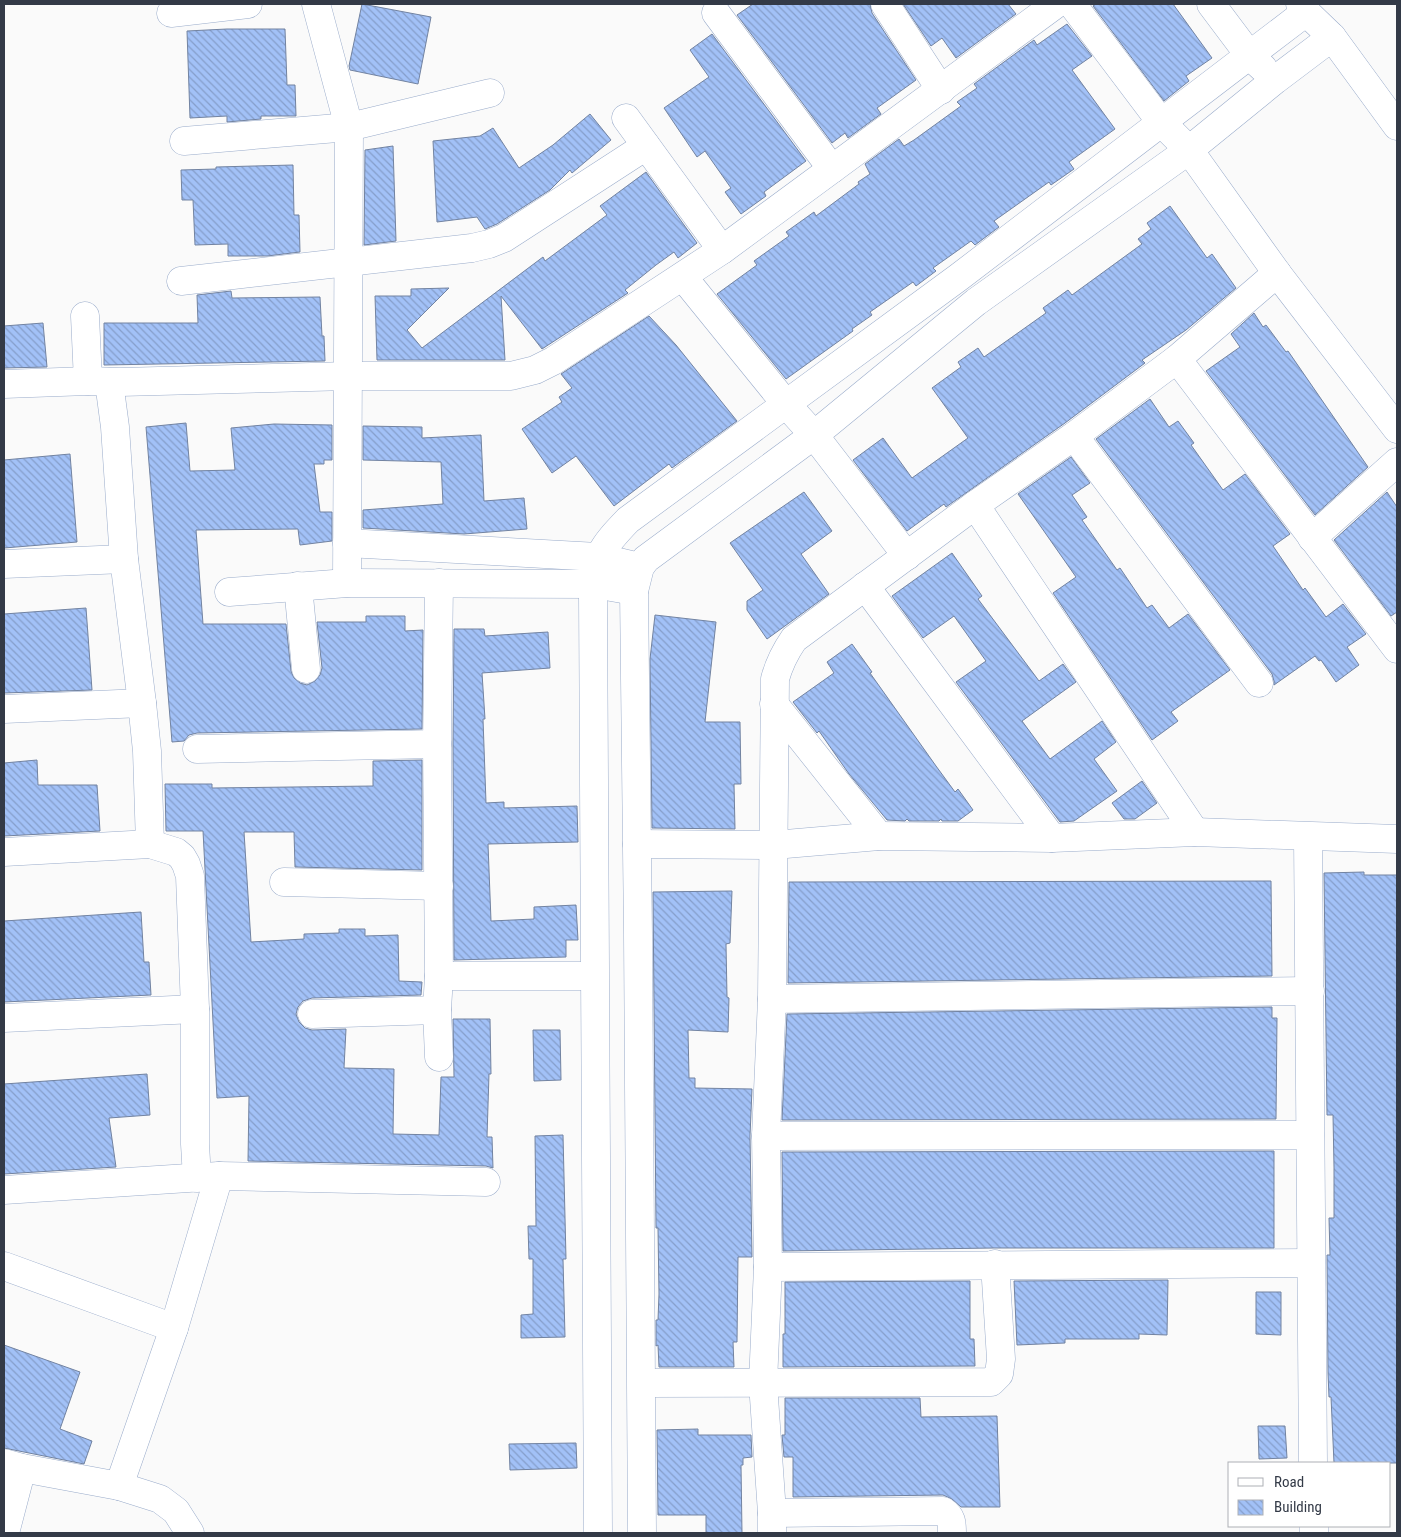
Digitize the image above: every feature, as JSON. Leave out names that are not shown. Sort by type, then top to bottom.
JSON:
[{"type":"street","points":[[172,13],[248,4]]},
{"type":"street","points":[[316,4],[349,127],[347,583]]},
{"type":"street","points":[[885,4],[941,90]]},
{"type":"street","points":[[4,384],[349,376],[511,376],[524,373],[552,361],[722,250],[1056,4]]},
{"type":"street","points":[[1072,4],[1161,122],[1189,150],[1277,273],[1397,429]]},
{"type":"street","points":[[1211,4],[1250,56],[1275,80]]},
{"type":"street","points":[[598,1533],[594,976],[594,584],[598,557],[604,547],[628,520],[959,277],[1250,56],[1303,8],[1332,37],[1397,126]]},
{"type":"street","points":[[716,13],[832,169]]},
{"type":"street","points":[[642,1533],[637,579],[652,554],[814,435],[976,302],[1189,150],[1275,80],[1332,37]]},
{"type":"street","points":[[184,141],[349,127],[490,93]]},
{"type":"street","points":[[626,118],[722,250]]},
{"type":"street","points":[[181,281],[472,248],[489,244],[504,238],[646,146]]},
{"type":"street","points":[[952,1533],[951,1519],[943,1511],[772,1523],[763,1383],[768,1267],[766,1136],[772,999],[775,679],[784,653],[794,638],[975,505],[1074,436],[1176,359],[1277,273]]},
{"type":"street","points":[[683,277],[786,404],[814,435],[906,556]]},
{"type":"street","points":[[959,277],[976,302]]},
{"type":"street","points":[[85,316],[99,381],[115,428],[124,559],[147,751],[150,844]]},
{"type":"street","points":[[1176,359],[1397,649]]},
{"type":"street","points":[[1074,436],[1259,683]]},
{"type":"street","points":[[1312,538],[1397,462]]},
{"type":"street","points":[[975,505],[1195,832]]},
{"type":"street","points":[[347,543],[598,557],[637,579]]},
{"type":"street","points":[[4,564],[124,559]]},
{"type":"street","points":[[229,592],[347,583],[594,584],[637,579]]},
{"type":"street","points":[[438,584],[437,744],[440,976],[437,1010],[439,1056]]},
{"type":"street","points":[[298,586],[306,669]]},
{"type":"street","points":[[865,586],[1052,838]]},
{"type":"street","points":[[4,709],[142,703]]},
{"type":"street","points":[[774,704],[879,836]]},
{"type":"street","points":[[197,749],[437,744]]},
{"type":"street","points":[[638,844],[774,846],[879,836],[1052,838],[1195,832],[1397,839]]},
{"type":"street","points":[[1308,837],[1313,1462]]},
{"type":"street","points":[[4,852],[150,844],[176,852],[182,857],[190,876],[195,1009],[195,1144],[208,1177],[174,1328],[119,1486]]},
{"type":"street","points":[[284,882],[439,886]]},
{"type":"street","points":[[595,935],[638,935]]},
{"type":"street","points":[[440,976],[594,976]]},
{"type":"street","points":[[772,999],[1310,991]]},
{"type":"street","points":[[4,1018],[195,1009]]},
{"type":"street","points":[[312,1014],[437,1010]]},
{"type":"street","points":[[766,1136],[1310,1135]]},
{"type":"street","points":[[4,1190],[208,1177],[486,1182]]},
{"type":"street","points":[[642,1383],[991,1382],[999,1374],[1001,1359],[995,1264]]},
{"type":"street","points":[[768,1267],[995,1264],[1311,1264]]},
{"type":"street","points":[[4,1266],[174,1328]]},
{"type":"street","points":[[4,1533],[13,1465],[119,1486],[160,1499],[168,1503],[176,1511],[190,1533]]},
{"type":"building","points":[[362,4],[431,17],[418,84],[350,70],[349,66]]},
{"type":"building","points":[[753,4],[870,4],[872,13],[916,80],[877,108],[881,114],[848,138],[845,133],[832,143],[737,15]]},
{"type":"building","points":[[903,4],[1008,4],[1016,14],[956,58],[942,38],[931,46]]},
{"type":"building","points":[[1096,4],[1173,4],[1212,58],[1186,76],[1189,81],[1164,101],[1093,6]]},
{"type":"building","points":[[1067,24],[1092,56],[1072,70],[1115,129],[1069,162],[1074,169],[1051,185],[1049,182],[994,221],[999,227],[975,245],[971,241],[933,268],[936,271],[916,286],[913,282],[870,312],[872,315],[852,329],[853,331],[786,379],[717,294],[757,265],[754,261],[789,236],[786,232],[814,212],[816,216],[859,184],[858,182],[870,174],[865,164],[899,139],[904,146],[914,140],[961,106],[957,102],[977,88],[974,84],[1034,40],[1037,45]]},
{"type":"building","points":[[285,29],[287,85],[295,85],[296,116],[261,116],[261,119],[227,122],[227,116],[190,118],[187,31]]},
{"type":"building","points":[[712,34],[806,161],[764,192],[766,196],[741,214],[725,192],[731,188],[705,151],[697,157],[664,108],[709,77],[690,50]]},
{"type":"building","points":[[590,114],[611,140],[572,173],[570,170],[550,190],[497,224],[485,229],[477,217],[437,222],[433,141],[480,136],[493,128],[519,168],[553,145]]},
{"type":"building","points":[[393,146],[396,241],[364,245],[365,150]]},
{"type":"building","points":[[293,165],[294,215],[299,215],[300,252],[267,256],[228,256],[228,244],[195,245],[193,200],[182,200],[181,170]]},
{"type":"building","points":[[646,172],[697,243],[678,258],[674,252],[656,265],[625,290],[628,293],[542,349],[501,296],[505,360],[377,360],[375,296],[411,296],[411,289],[449,288],[407,330],[422,348],[543,257],[545,261],[607,215],[600,206]]},
{"type":"building","points":[[1170,206],[1207,258],[1212,254],[1236,288],[1186,330],[1142,360],[1145,363],[1065,423],[946,507],[944,504],[907,531],[853,460],[883,438],[912,478],[968,438],[932,388],[961,367],[958,362],[978,348],[984,357],[1046,313],[1043,308],[1068,290],[1072,295],[1142,244],[1138,239],[1151,229],[1147,223]]},
{"type":"building","points":[[231,291],[232,298],[320,297],[325,361],[104,365],[104,323],[198,323],[197,295]]},
{"type":"building","points":[[1254,313],[1263,327],[1266,325],[1286,352],[1288,351],[1368,467],[1315,515],[1206,371],[1240,347],[1231,334]]},
{"type":"building","points":[[649,316],[676,345],[737,421],[672,468],[669,464],[614,506],[576,456],[552,473],[522,429],[562,402],[559,397],[572,388],[561,374]]},
{"type":"building","points":[[43,323],[47,367],[4,368],[4,326]]},
{"type":"building","points":[[1150,399],[1169,427],[1178,421],[1194,443],[1191,445],[1223,490],[1245,474],[1290,534],[1273,546],[1303,590],[1305,588],[1326,617],[1343,604],[1366,634],[1347,647],[1359,665],[1336,682],[1321,660],[1319,661],[1315,656],[1274,685],[1272,674],[1096,439]]},
{"type":"building","points":[[186,423],[190,471],[235,470],[231,428],[274,424],[332,425],[332,460],[324,460],[324,464],[314,464],[320,512],[332,512],[332,541],[300,545],[298,529],[196,530],[203,624],[286,624],[291,671],[294,678],[300,683],[307,685],[315,681],[320,675],[322,668],[317,622],[366,622],[366,616],[405,616],[405,631],[423,630],[422,729],[197,733],[189,735],[184,741],[172,742],[146,427]]},
{"type":"building","points":[[363,426],[422,427],[422,438],[481,435],[484,501],[524,498],[527,529],[464,534],[363,528],[363,510],[443,504],[441,462],[363,460]]},
{"type":"building","points":[[70,454],[77,542],[4,548],[4,460]]},
{"type":"building","points":[[1071,457],[1090,483],[1072,495],[1087,517],[1082,520],[1117,570],[1120,568],[1147,608],[1152,605],[1169,628],[1188,614],[1230,670],[1171,712],[1178,721],[1152,740],[1053,593],[1076,577],[1018,494]]},
{"type":"building","points":[[804,492],[832,531],[801,554],[829,594],[767,639],[747,610],[747,601],[763,590],[730,543]]},
{"type":"building","points":[[1387,492],[1397,507],[1397,612],[1391,616],[1334,540]]},
{"type":"building","points":[[952,553],[982,596],[978,599],[1039,681],[1063,664],[1076,682],[1022,721],[1050,759],[1102,721],[1116,742],[1094,759],[1117,791],[1074,821],[1060,822],[956,682],[986,661],[954,616],[923,638],[892,596]]},
{"type":"building","points":[[86,608],[92,690],[4,693],[4,614]]},
{"type":"building","points":[[655,615],[716,622],[705,722],[740,722],[741,784],[734,784],[735,829],[652,828],[650,659]]},
{"type":"building","points":[[454,629],[484,629],[485,636],[548,632],[550,668],[482,673],[485,719],[483,719],[486,803],[504,802],[504,808],[577,806],[578,842],[488,844],[491,921],[534,919],[534,907],[576,905],[578,940],[566,940],[566,957],[454,960]]},
{"type":"building","points":[[852,644],[872,672],[870,673],[936,766],[955,792],[958,789],[973,810],[958,821],[942,821],[941,819],[939,821],[887,820],[849,774],[819,731],[817,733],[793,702],[834,673],[827,662]]},
{"type":"building","points":[[37,760],[38,785],[97,785],[100,831],[4,836],[4,763]]},
{"type":"building","points":[[422,760],[422,870],[295,867],[294,832],[244,832],[251,942],[304,939],[304,934],[339,933],[339,929],[365,929],[365,936],[398,935],[399,981],[422,982],[421,995],[312,998],[303,1001],[298,1007],[296,1014],[299,1022],[305,1028],[312,1030],[346,1029],[344,1068],[394,1069],[393,1134],[439,1135],[441,1077],[454,1077],[453,1019],[490,1019],[491,1074],[489,1074],[487,1137],[492,1137],[493,1168],[486,1166],[248,1161],[249,1096],[217,1098],[203,831],[166,831],[165,784],[212,784],[212,788],[373,786],[373,761]]},
{"type":"building","points":[[1142,781],[1157,803],[1135,819],[1124,819],[1112,803]]},
{"type":"building","points":[[1364,872],[1364,875],[1397,875],[1397,1463],[1334,1462],[1328,1373],[1327,1255],[1330,1255],[1329,1218],[1334,1218],[1334,1167],[1333,1115],[1327,1115],[1324,873]]},
{"type":"building","points":[[1271,881],[1272,976],[788,983],[789,882]]},
{"type":"building","points":[[732,891],[730,943],[726,944],[727,997],[729,998],[728,1032],[688,1030],[689,1078],[695,1078],[695,1088],[752,1089],[750,1136],[752,1257],[738,1257],[737,1342],[733,1342],[734,1367],[659,1367],[658,1345],[656,1346],[659,1294],[658,1228],[656,1228],[653,892]]},
{"type":"building","points":[[141,912],[144,962],[149,962],[151,995],[4,1002],[4,921]]},
{"type":"building","points":[[1272,1007],[1272,1018],[1277,1018],[1276,1119],[782,1120],[787,1014]]},
{"type":"building","points":[[533,1030],[560,1030],[561,1080],[534,1081]]},
{"type":"building","points":[[147,1074],[150,1115],[109,1118],[116,1167],[4,1174],[4,1084]]},
{"type":"building","points":[[563,1135],[566,1259],[563,1259],[565,1337],[521,1338],[521,1315],[533,1314],[533,1259],[529,1259],[528,1226],[536,1226],[535,1136]]},
{"type":"building","points":[[1274,1151],[1274,1248],[994,1248],[783,1251],[782,1152]]},
{"type":"building","points":[[1168,1280],[1167,1335],[1139,1334],[1139,1339],[1065,1339],[1065,1343],[1017,1345],[1014,1281]]},
{"type":"building","points":[[970,1281],[970,1339],[974,1339],[975,1366],[783,1367],[785,1282]]},
{"type":"building","points":[[1256,1292],[1281,1292],[1281,1335],[1256,1334]]},
{"type":"building","points":[[4,1345],[80,1372],[60,1429],[92,1441],[84,1464],[4,1448]]},
{"type":"building","points":[[785,1398],[920,1398],[921,1417],[997,1416],[1000,1507],[961,1507],[952,1499],[943,1495],[793,1497],[793,1457],[784,1457],[782,1435],[785,1435]]},
{"type":"building","points":[[1258,1426],[1285,1426],[1287,1458],[1259,1459]]},
{"type":"building","points":[[698,1429],[698,1435],[751,1435],[752,1457],[743,1458],[743,1465],[741,1465],[742,1533],[706,1533],[706,1515],[658,1515],[657,1430]]},
{"type":"building","points":[[576,1443],[577,1468],[510,1470],[509,1444]]}]
